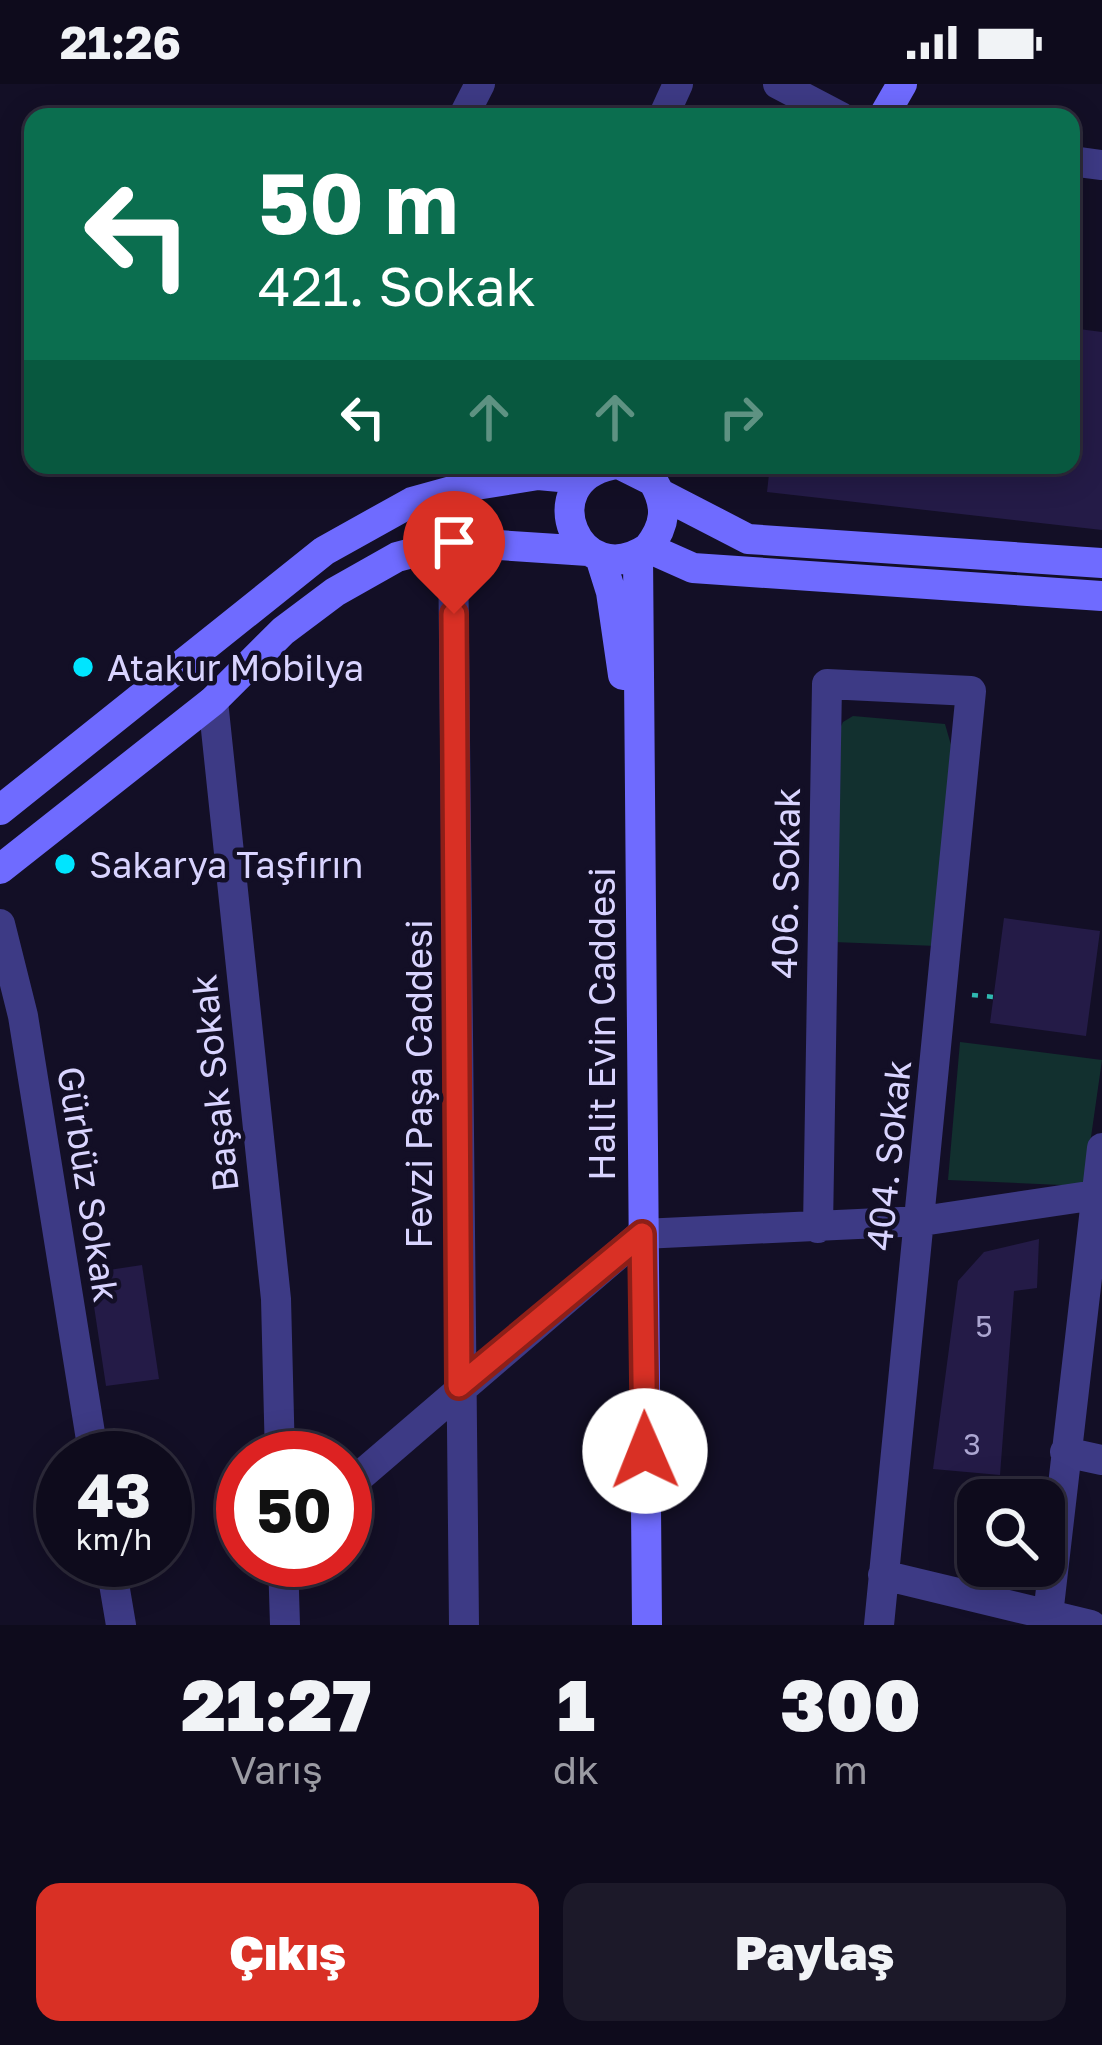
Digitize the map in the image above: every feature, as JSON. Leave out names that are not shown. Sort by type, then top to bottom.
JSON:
[{"type":"main road","points":[[4,799],[342,541],[412,502],[470,486],[565,474]]},
{"type":"main road","name":"Halit Evin Caddesi","points":[[616,474],[569,508],[570,524],[594,554],[611,592],[638,782]]},
{"type":"main road","name":"Halit Evin Caddesi","points":[[621,474],[663,523],[643,551],[638,782],[647,1625]]},
{"type":"main road","points":[[623,474],[748,539],[1102,563]]},
{"type":"main road","points":[[0,869],[213,701],[283,631],[335,592],[397,557],[453,542],[594,554],[643,551],[693,568],[1102,596]]},
{"type":"street","points":[[778,84],[824,108]]},
{"type":"street","name":"Fevzi Paşa Caddesi","points":[[453,542],[464,1625]]},
{"type":"street","name":"406. Sokak","points":[[818,1228],[827,684],[971,692]]},
{"type":"street","name":"404. Sokak","points":[[879,1625],[971,692]]},
{"type":"street","name":"Başak Sokak","points":[[213,701],[276,1299],[279,1431]]},
{"type":"street","name":"Gürbüz Sokak","points":[[0,924],[23,1016],[90,1431]]},
{"type":"street","points":[[1048,1615],[1102,1148]]},
{"type":"street","points":[[372,1465],[642,1234],[922,1221],[1099,1195]]},
{"type":"street","points":[[1065,1452],[1102,1460]]},
{"type":"street","points":[[883,1574],[1091,1625]]},
{"type":"street","points":[[115,1587],[121,1625]]},
{"type":"street","points":[[284,1587],[285,1625]]},
{"type":"path","points":[[966,994],[994,997]]},
{"type":"green space","points":[[853,716],[945,724],[951,745],[937,946],[833,942],[836,737],[843,722]]},
{"type":"green space","points":[[960,1042],[1102,1060],[1084,1186],[948,1180]]},
{"type":"building","points":[[1080,329],[1102,332],[1102,530],[767,492],[769,474],[1080,474]]},
{"type":"building","points":[[1004,918],[1100,931],[1086,1036],[990,1023]]},
{"type":"building","points":[[1039,1239],[1037,1288],[1014,1291],[1000,1475],[933,1469],[958,1281],[984,1252]]},
{"type":"building","points":[[142,1265],[159,1379],[106,1386],[89,1273]]},
{"type":"place","name":"Atakur Mobilya","points":[[83,667]]},
{"type":"place","name":"Sakarya Taşfırın","points":[[65,864]]},
{"type":"route","points":[[454,614],[459,1386],[642,1234],[645,1451]]}]
